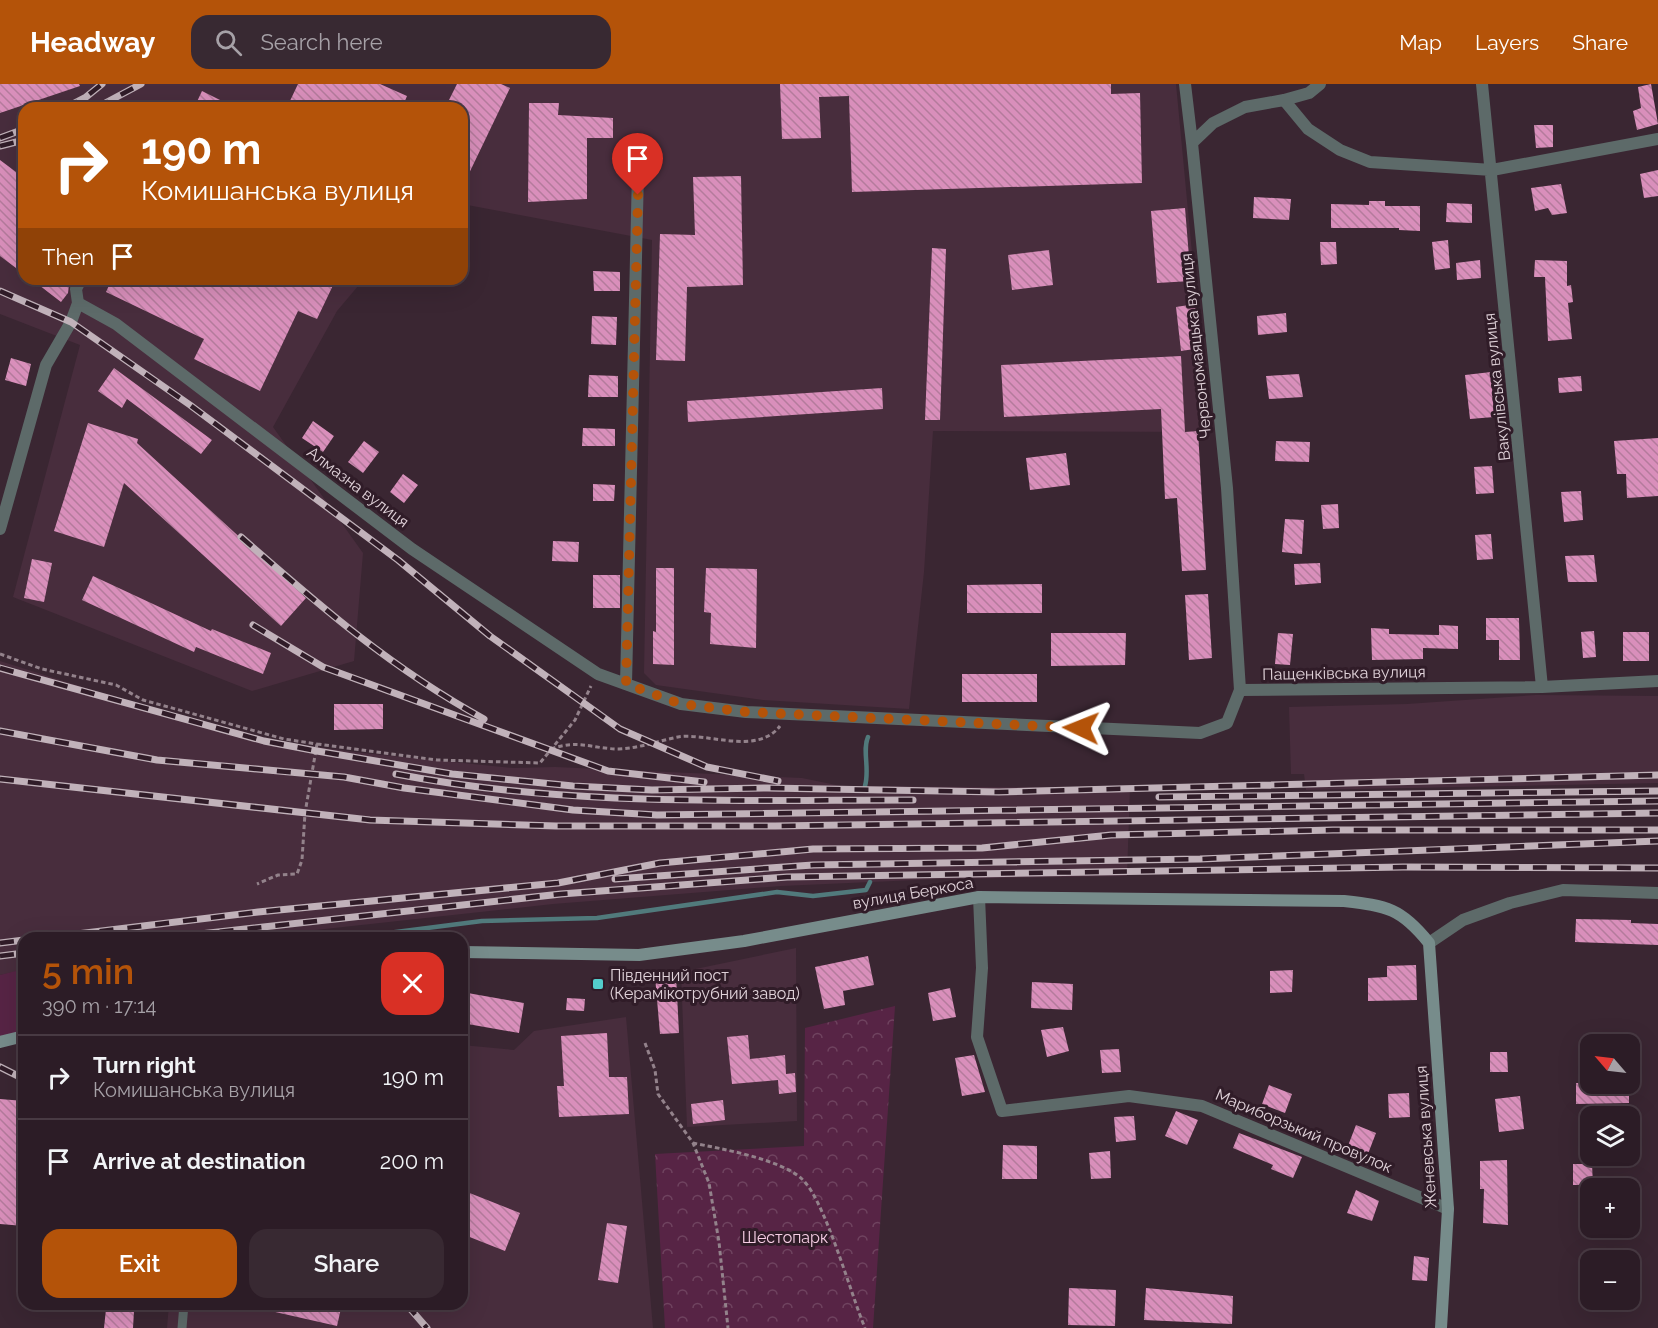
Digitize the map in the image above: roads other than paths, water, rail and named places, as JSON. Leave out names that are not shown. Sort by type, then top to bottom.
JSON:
[{"type":"street","name":"Червономаяцька вулиця","points":[[1185,84],[1227,488],[1240,690]]},
{"type":"street","points":[[1192,143],[1213,123],[1245,107],[1309,93],[1320,84]]},
{"type":"street","name":"Вакулівська вулиця","points":[[1482,84],[1542,687]]},
{"type":"street","points":[[1284,100],[1308,129],[1340,150],[1370,162],[1492,170],[1658,139]]},
{"type":"street","points":[[626,684],[638,172]]},
{"type":"street","points":[[0,529],[46,364],[71,322],[78,303],[76,289],[78,285]]},
{"type":"street","name":"Алмазна вулиця","points":[[78,303],[116,324],[411,549],[598,674],[626,684]]},
{"type":"street","name":"Пащенківська вулиця","points":[[626,684],[681,704],[789,715],[1200,733],[1227,723],[1240,690],[1542,687],[1658,681]]},
{"type":"street","points":[[1429,943],[1463,920],[1510,903],[1563,890],[1658,893]]},
{"type":"street","name":"вулиця Беркоса","points":[[468,952],[639,955],[744,941],[979,897],[1344,901],[1395,910],[1415,926],[1429,943]]},
{"type":"street","name":"Мариборзький провулок","points":[[979,897],[982,968],[976,1037],[1002,1110],[1129,1096],[1202,1106],[1448,1209]]},
{"type":"street","name":"Женевська вулиця","points":[[1429,943],[1448,1209],[1441,1328]]},
{"type":"street","points":[[0,1042],[18,1038]]},
{"type":"lane","points":[[182,1328],[184,1310]]},
{"type":"waterway","points":[[865,786],[868,737]]},
{"type":"waterway","points":[[396,932],[482,921],[597,918],[777,892],[813,896],[866,890],[870,882]]},
{"type":"railway","points":[[76,102],[102,84]]},
{"type":"railway","points":[[107,102],[141,84]]},
{"type":"railway","points":[[0,138],[18,131]]},
{"type":"railway","points":[[0,146],[18,142]]},
{"type":"railway","points":[[0,291],[71,322],[190,405],[398,560],[490,636],[620,729],[707,767],[778,781]]},
{"type":"railway","points":[[241,537],[357,635],[418,679],[484,719]]},
{"type":"railway","points":[[253,625],[323,667],[608,771],[704,782]]},
{"type":"railway","points":[[0,668],[264,741],[452,774],[573,786],[652,790],[767,788],[999,792],[1658,775]]},
{"type":"railway","points":[[0,731],[157,760],[344,777],[404,788],[573,810],[657,815],[1658,801]]},
{"type":"railway","points":[[396,774],[460,785],[589,797],[718,800],[913,800]]},
{"type":"railway","points":[[0,779],[370,820],[556,826],[775,826],[1658,813]]},
{"type":"railway","points":[[1159,797],[1658,791]]},
{"type":"railway","points":[[93,932],[258,912],[558,883],[660,863],[813,849],[982,848],[1111,835],[1333,830],[1658,830]]},
{"type":"railway","points":[[615,879],[813,865],[1200,859],[1658,841]]},
{"type":"railway","points":[[218,932],[561,894],[787,877],[1403,867],[1658,868]]},
{"type":"railway","points":[[0,943],[18,941]]},
{"type":"railway","points":[[0,956],[18,954]]},
{"type":"railway","points":[[0,1067],[18,1076]]},
{"type":"railway","points":[[411,1310],[427,1328]]},
{"type":"place","name":"Південний пост (Керамікотрубний завод)","points":[[598,984]]},
{"type":"park label","name":"Шестопарк","points":[[785,1237]]}]
